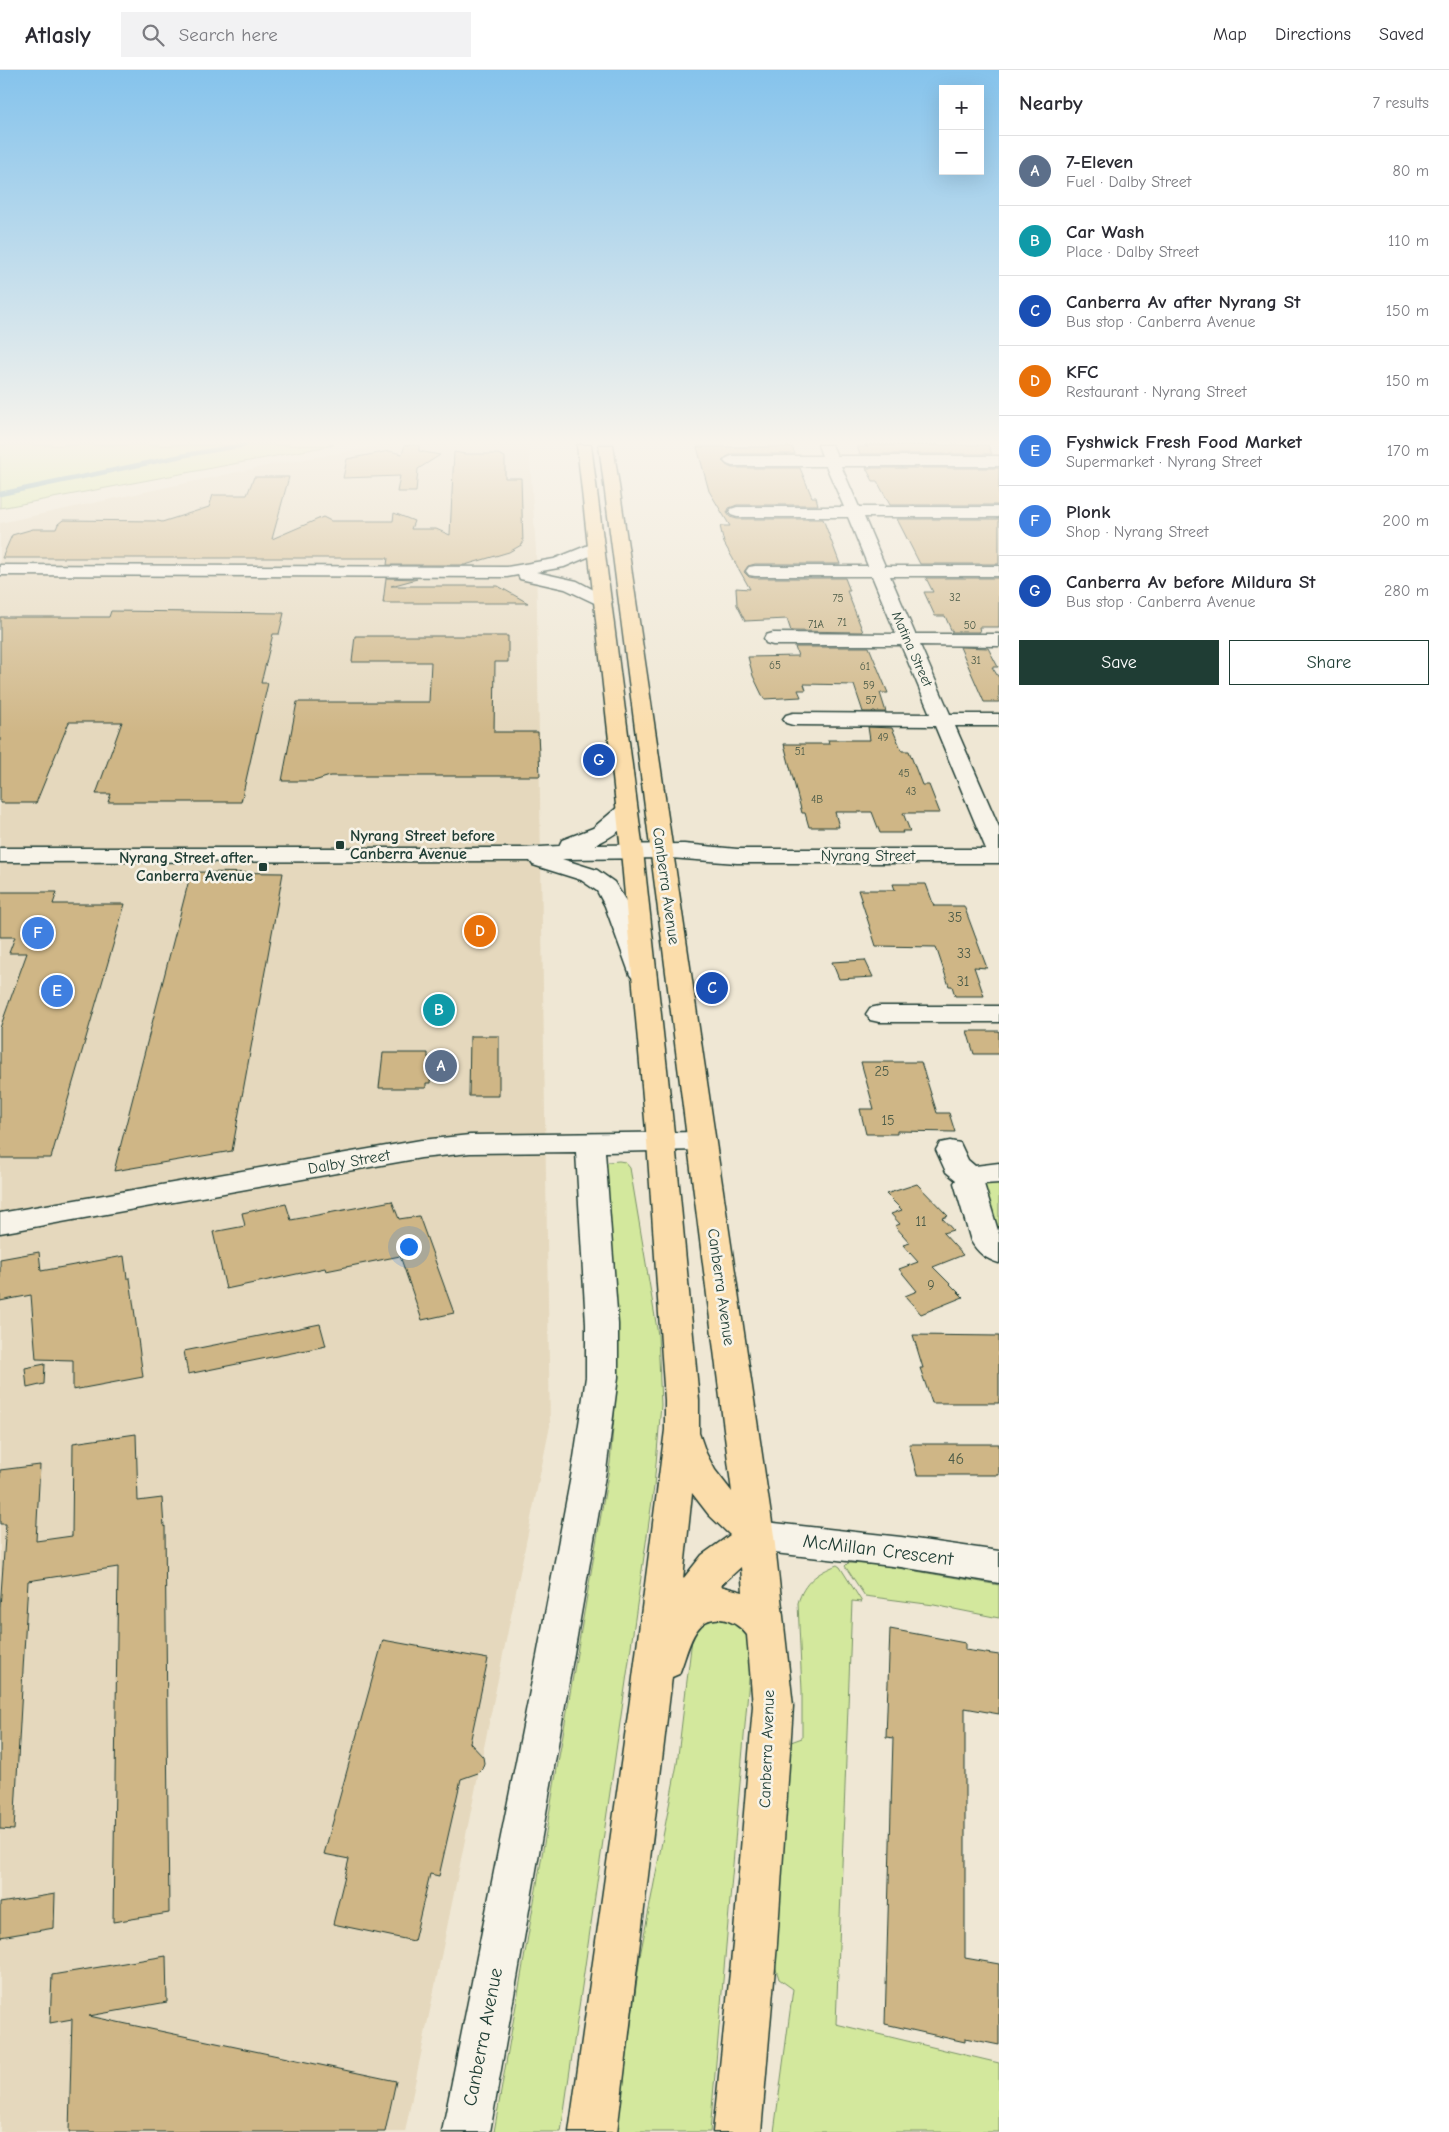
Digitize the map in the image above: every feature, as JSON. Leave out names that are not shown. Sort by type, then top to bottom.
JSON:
[{"type":"highway","name":"Canberra Avenue","points":[[593,2132],[598,2082],[652,1693],[682,1430],[682,1400],[661,1142],[632,856],[595,541]]},
{"type":"highway","name":"Canberra Avenue","points":[[619,541],[756,1536],[773,1706],[755,1944],[737,2132]]},
{"type":"highway","points":[[652,1693],[697,1589],[714,1567],[756,1536],[729,1511],[701,1477],[689,1455],[682,1430]]},
{"type":"highway","points":[[684,1616],[690,1610],[703,1604],[722,1602],[740,1608],[752,1615],[765,1629]]},
{"type":"street","name":"Matina Street","points":[[864,541],[943,719],[990,813],[999,855]]},
{"type":"street","points":[[0,570],[507,572],[558,563],[596,547]]},
{"type":"street","points":[[755,571],[999,571]]},
{"type":"street","points":[[507,572],[571,585],[603,602]]},
{"type":"street","points":[[773,639],[999,640]]},
{"type":"street","points":[[793,719],[999,720]]},
{"type":"street","points":[[522,856],[583,842],[602,833],[627,811]]},
{"type":"street","name":"Nyrang Street","points":[[0,854],[522,856],[567,861],[632,856],[661,856],[706,862],[737,856],[999,855]]},
{"type":"street","points":[[522,856],[560,865],[589,875],[606,887],[618,906],[623,925],[645,981]]},
{"type":"street","points":[[879,1014],[999,1014]]},
{"type":"street","name":"Dalby Street","points":[[0,1223],[421,1149],[470,1144],[701,1141]]},
{"type":"street","name":"Canberra Avenue","points":[[466,2132],[556,1656],[589,1472],[602,1377],[602,1324],[590,1142]]},
{"type":"street","points":[[950,1150],[956,1165],[971,1178]]},
{"type":"street","points":[[971,1178],[981,1174],[999,1174]]},
{"type":"street","points":[[971,1178],[969,1186],[984,1237],[988,1244],[999,1252]]},
{"type":"street","name":"McMillan Crescent","points":[[756,1536],[901,1552],[999,1567]]},
{"type":"shaded area","points":[[0,541],[535,541],[550,1426],[405,2132],[0,2132]]},
{"type":"green space","points":[[608,1162],[625,1162],[630,1168],[658,1335],[661,1405],[654,1487],[561,2132],[494,2132],[610,1463],[615,1405],[615,1356],[604,1166]]},
{"type":"green space","points":[[999,1180],[999,1245],[980,1186],[986,1182]]},
{"type":"green space","points":[[848,1563],[880,1565],[999,1585],[999,1618],[934,1605],[865,1596],[845,1566]]},
{"type":"green space","points":[[837,1565],[862,1602],[852,1601],[836,2024],[999,2063],[999,2132],[774,2132],[793,1989],[779,1979],[775,1966],[789,1746],[791,1742],[802,1738],[798,1603],[804,1589],[812,1579],[823,1571]]},
{"type":"green space","points":[[719,1613],[748,1632],[750,1667],[710,2132],[617,2132],[640,1956],[677,1764],[694,1628]]},
{"type":"building","points":[[9,541],[523,541],[523,544],[509,552],[465,565],[387,565],[388,558],[2,558]]},
{"type":"building","points":[[724,541],[831,541],[840,564],[755,564],[748,566],[744,572],[749,577],[755,578],[845,578],[850,591],[847,591],[863,632],[791,631],[787,619],[745,621],[737,605],[736,588],[750,589]]},
{"type":"building","points":[[908,541],[999,541],[999,564],[920,564]]},
{"type":"building","points":[[386,578],[417,579],[391,586],[498,586],[528,603],[383,603]]},
{"type":"building","points":[[926,578],[999,578],[999,627],[979,627],[980,632],[952,632],[945,616],[935,616],[924,592],[933,592]]},
{"type":"building","points":[[111,611],[284,613],[279,634],[273,634],[261,683],[268,683],[241,802],[108,802],[111,794],[96,794],[122,722],[69,722],[36,803],[0,803],[0,617],[109,617]]},
{"type":"building","points":[[355,636],[508,636],[508,662],[495,662],[494,732],[538,732],[540,776],[330,776],[314,781],[282,781],[297,702],[429,702],[431,662],[352,662]]},
{"type":"building","points":[[795,647],[869,647],[888,693],[880,693],[886,712],[863,712],[854,685],[804,684],[806,690],[798,690],[801,697],[764,699],[753,676],[748,657],[798,656]]},
{"type":"building","points":[[960,647],[988,648],[998,667],[992,667],[999,678],[999,702],[984,702]]},
{"type":"building","points":[[868,727],[892,728],[902,751],[909,751],[922,785],[929,785],[940,813],[903,813],[910,831],[902,831],[903,833],[880,833],[872,812],[835,812],[839,827],[809,827],[805,813],[802,813],[784,744],[829,744],[828,740],[870,740]]},
{"type":"building","points":[[191,872],[283,873],[232,1151],[114,1171]]},
{"type":"building","points":[[893,884],[926,884],[934,906],[964,906],[987,968],[974,967],[984,996],[955,996],[952,986],[949,986],[936,947],[876,946],[858,890],[895,890]]},
{"type":"building","points":[[0,892],[57,892],[53,904],[125,904],[51,1158],[0,1158],[0,1028],[27,953],[9,953],[15,937],[0,937]]},
{"type":"building","points":[[865,960],[873,977],[839,979],[832,962]]},
{"type":"building","points":[[967,1031],[999,1031],[999,1054],[974,1054]]},
{"type":"building","points":[[470,1036],[499,1036],[499,1096],[469,1096]]},
{"type":"building","points":[[383,1053],[428,1053],[428,1058],[432,1058],[430,1083],[426,1083],[426,1088],[379,1088]]},
{"type":"building","points":[[861,1062],[921,1062],[937,1113],[949,1113],[955,1132],[897,1131],[897,1134],[866,1134],[860,1109],[874,1109]]},
{"type":"building","points":[[917,1184],[948,1216],[942,1218],[953,1230],[943,1233],[963,1255],[933,1267],[963,1297],[921,1314],[905,1296],[917,1291],[899,1269],[918,1262],[903,1245],[910,1243],[895,1226],[900,1224],[891,1214],[902,1210],[886,1194]]},
{"type":"building","points":[[392,1201],[399,1219],[419,1216],[454,1313],[422,1320],[400,1256],[326,1271],[325,1268],[226,1289],[213,1232],[245,1226],[242,1213],[286,1204],[291,1220]]},
{"type":"building","points":[[39,1252],[41,1271],[124,1256],[127,1278],[130,1278],[143,1377],[73,1390],[73,1360],[36,1359],[31,1295],[0,1301],[0,1259]]},
{"type":"building","points":[[320,1324],[326,1346],[188,1374],[184,1351]]},
{"type":"building","points":[[913,1335],[999,1336],[999,1403],[932,1403],[920,1368],[923,1368]]},
{"type":"building","points":[[45,1364],[44,1384],[27,1388],[25,1368]]},
{"type":"building","points":[[136,1434],[138,1501],[162,1498],[165,1526],[169,1913],[113,1922],[118,1567],[28,1581],[14,1830],[0,1829],[0,1608],[6,1524],[0,1524],[0,1470],[40,1465],[36,1541],[72,1536],[73,1443]]},
{"type":"building","points":[[909,1444],[999,1444],[999,1475],[917,1475]]},
{"type":"building","points":[[890,1629],[965,1643],[965,1650],[999,1655],[999,1714],[965,1708],[965,1958],[999,1964],[999,2045],[965,2038],[965,2042],[885,2024],[893,1738],[886,1737]]},
{"type":"building","points":[[383,1640],[488,1659],[470,1743],[483,1757],[484,1763],[478,1773],[461,1779],[439,1876],[430,1874],[414,1941],[333,1924],[349,1859],[324,1854]]},
{"type":"building","points":[[55,1894],[54,1928],[0,1937],[0,1903]]},
{"type":"building","points":[[166,1956],[167,2002],[89,2016],[396,2081],[385,2132],[69,2132],[72,2019],[50,2023],[52,1975]]},
{"type":"place","name":"Canberra Av before Mildura St","points":[[599,760]]},
{"type":"place","name":"Nyrang Street before Canberra Avenue","points":[[340,845]]},
{"type":"place","name":"Nyrang Street after Canberra Avenue","points":[[263,867]]},
{"type":"place","name":"KFC","points":[[480,931]]},
{"type":"place","name":"Plonk","points":[[38,933]]},
{"type":"place","name":"Canberra Av after Nyrang St","points":[[712,988]]},
{"type":"place","name":"Fyshwick Fresh Food Market","points":[[57,991]]},
{"type":"place","name":"Car Wash","points":[[439,1010]]},
{"type":"place","name":"7-Eleven","points":[[441,1066]]}]
